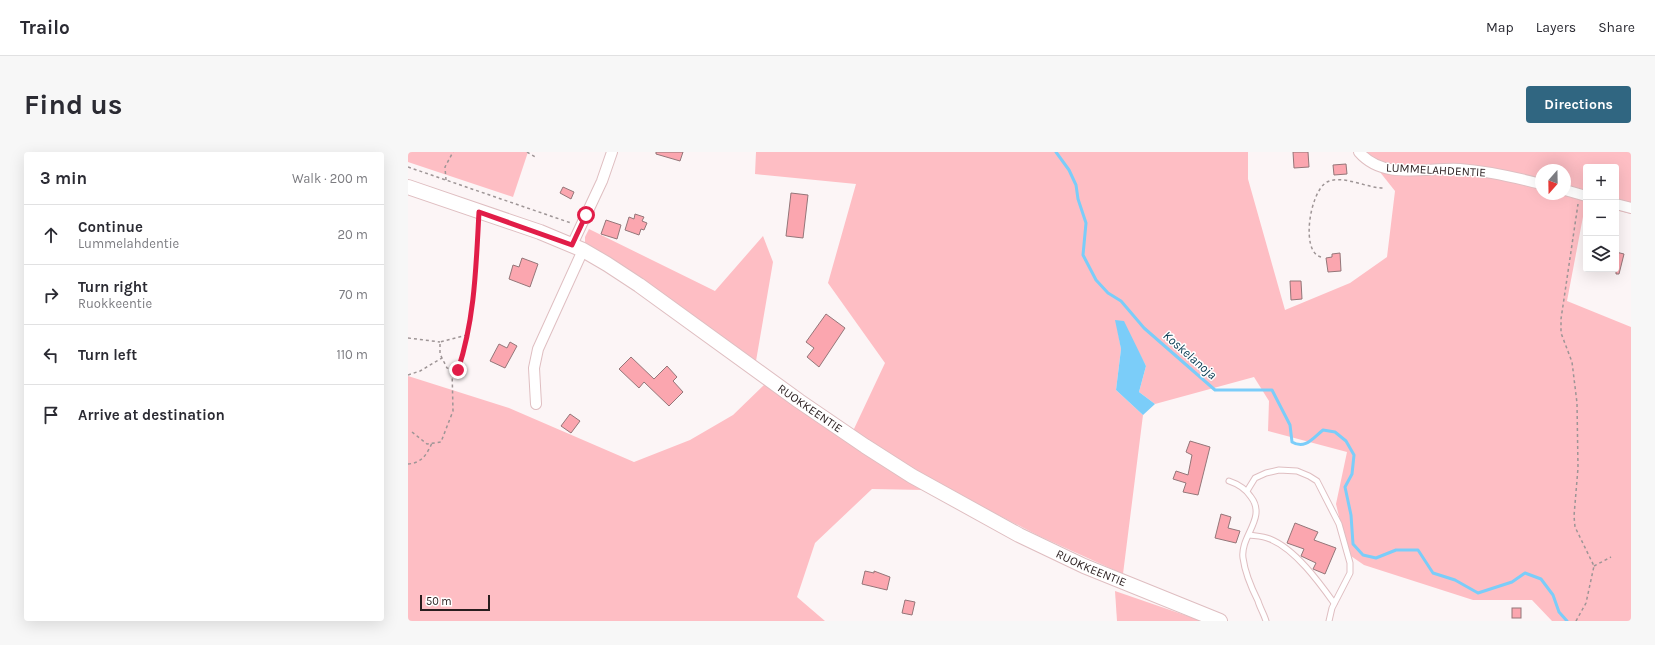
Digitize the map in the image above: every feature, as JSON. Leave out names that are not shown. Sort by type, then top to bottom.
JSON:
[{"type":"street","points":[[536,404],[534,368],[538,348],[578,248],[580,226],[602,181],[612,152]]},
{"type":"street","name":"LUMMELAHDENTIE","points":[[1359,152],[1364,158],[1378,166],[1395,170],[1459,169],[1510,176],[1535,182]]},
{"type":"street","name":"RUOKKEENTIE","points":[[408,187],[578,248],[608,264],[806,405],[865,446],[912,476],[1019,535],[1077,563],[1220,621]]},
{"type":"street","points":[[1571,192],[1583,195]]},
{"type":"street","points":[[1619,205],[1631,208]]},
{"type":"lane","points":[[1247,491],[1255,478],[1266,473],[1279,470],[1297,472],[1317,480],[1330,509],[1339,524],[1350,563],[1350,573],[1334,603],[1329,621]]},
{"type":"lane","points":[[1229,481],[1236,483],[1247,491],[1254,500],[1257,509],[1243,555],[1244,565],[1249,581],[1266,621]]},
{"type":"lane","points":[[1249,535],[1272,539],[1284,547],[1312,573],[1334,603]]},
{"type":"path","points":[[446,180],[445,167],[453,152]]},
{"type":"path","points":[[527,152],[537,158]]},
{"type":"path","points":[[408,167],[580,226]]},
{"type":"path","points":[[1321,257],[1316,256],[1312,251],[1309,234],[1312,205],[1319,191],[1326,182],[1339,180],[1385,188]]},
{"type":"path","points":[[1576,621],[1586,603],[1594,566],[1575,527],[1574,521],[1578,468],[1577,403],[1572,362],[1561,332],[1561,318],[1583,195]]},
{"type":"path","points":[[440,342],[440,354],[447,368],[458,370],[473,304],[479,212]]},
{"type":"path","points":[[408,338],[440,342],[467,335]]},
{"type":"path","points":[[408,375],[420,371],[442,358]]},
{"type":"path","points":[[412,432],[427,444],[440,442],[453,411],[452,369]]},
{"type":"path","points":[[408,464],[414,464],[425,457],[432,443]]},
{"type":"path","points":[[1594,566],[1612,557]]},
{"type":"shaded area","points":[[408,152],[528,152],[513,197],[408,162]]},
{"type":"shaded area","points":[[756,152],[1248,152],[1248,179],[1285,310],[1350,283],[1387,257],[1395,191],[1364,152],[1631,152],[1631,214],[1619,211],[1619,164],[1583,164],[1583,217],[1567,301],[1631,327],[1631,621],[1552,621],[1532,600],[1473,600],[1364,565],[1348,554],[1336,504],[1347,452],[1268,431],[1269,401],[1254,377],[1155,404],[1139,392],[1146,366],[1137,349],[1116,320],[1121,349],[1116,390],[1143,415],[1123,574],[1039,536],[925,477],[853,431],[885,363],[828,283],[856,184],[755,174]]},
{"type":"shaded area","points":[[589,229],[715,291],[763,236],[773,262],[756,361],[683,309],[585,248],[585,237]]},
{"type":"shaded area","points":[[408,376],[509,408],[634,462],[690,440],[733,415],[766,383],[924,490],[872,489],[815,543],[797,597],[825,621],[408,621]]},
{"type":"shaded area","points":[[1115,591],[1202,621],[1117,621]]},
{"type":"water","points":[[1115,320],[1124,321],[1146,366],[1139,392],[1155,404],[1143,415],[1116,390],[1121,349]]},
{"type":"building","points":[[656,152],[683,152],[680,161],[656,154]]},
{"type":"building","points":[[1293,152],[1308,152],[1309,167],[1294,168]]},
{"type":"building","points":[[1346,164],[1347,174],[1334,175],[1333,165]]},
{"type":"building","points":[[563,187],[574,192],[571,199],[560,193]]},
{"type":"building","points":[[791,193],[808,195],[803,238],[786,236]]},
{"type":"building","points":[[635,214],[644,217],[642,221],[647,223],[644,230],[641,229],[639,235],[625,230],[629,217],[634,219]]},
{"type":"building","points":[[606,220],[621,225],[617,239],[601,234]]},
{"type":"building","points":[[1340,253],[1341,271],[1328,272],[1326,258],[1332,257],[1332,254]]},
{"type":"building","points":[[1619,253],[1624,254],[1619,274],[1616,274],[1616,272],[1619,272]]},
{"type":"building","points":[[522,258],[538,264],[530,287],[509,279],[513,265],[519,267]]},
{"type":"building","points":[[1290,281],[1301,281],[1302,299],[1291,300]]},
{"type":"building","points":[[826,314],[845,328],[819,367],[807,357],[814,348],[806,342]]},
{"type":"building","points":[[510,342],[517,346],[505,368],[490,361],[499,344],[507,348]]},
{"type":"building","points":[[631,357],[654,379],[667,366],[677,377],[673,381],[683,392],[669,406],[644,382],[639,388],[619,369]]},
{"type":"building","points":[[570,414],[580,421],[571,433],[561,426]]},
{"type":"building","points":[[1190,441],[1210,447],[1198,495],[1183,492],[1186,483],[1173,479],[1176,471],[1188,475],[1192,455],[1186,452]]},
{"type":"building","points":[[1221,514],[1231,517],[1228,528],[1240,531],[1236,543],[1215,538]]},
{"type":"building","points":[[1295,523],[1318,532],[1314,540],[1336,548],[1325,574],[1313,569],[1316,563],[1301,556],[1304,549],[1287,543]]},
{"type":"building","points":[[865,571],[874,573],[874,571],[890,577],[887,590],[862,584]]},
{"type":"building","points":[[905,600],[915,602],[912,615],[902,613]]},
{"type":"building","points":[[1512,608],[1521,608],[1521,618],[1512,618]]},
{"type":"waterway","name":"Koskelanoja","points":[[1056,152],[1069,170],[1076,185],[1078,199],[1086,223],[1083,255],[1096,280],[1108,293],[1121,301],[1144,328],[1215,390],[1272,390],[1290,425],[1292,442],[1301,445],[1305,444],[1323,430],[1335,432],[1346,441],[1354,455],[1352,474],[1345,487],[1351,515],[1353,544],[1363,555],[1376,558],[1396,550],[1418,550],[1433,573],[1455,580],[1478,593],[1512,582],[1525,573],[1541,579],[1553,595],[1559,612],[1567,621]]},
{"type":"route","points":[[458,370],[464,350],[473,304],[479,212],[540,232],[572,245],[586,215]]}]
